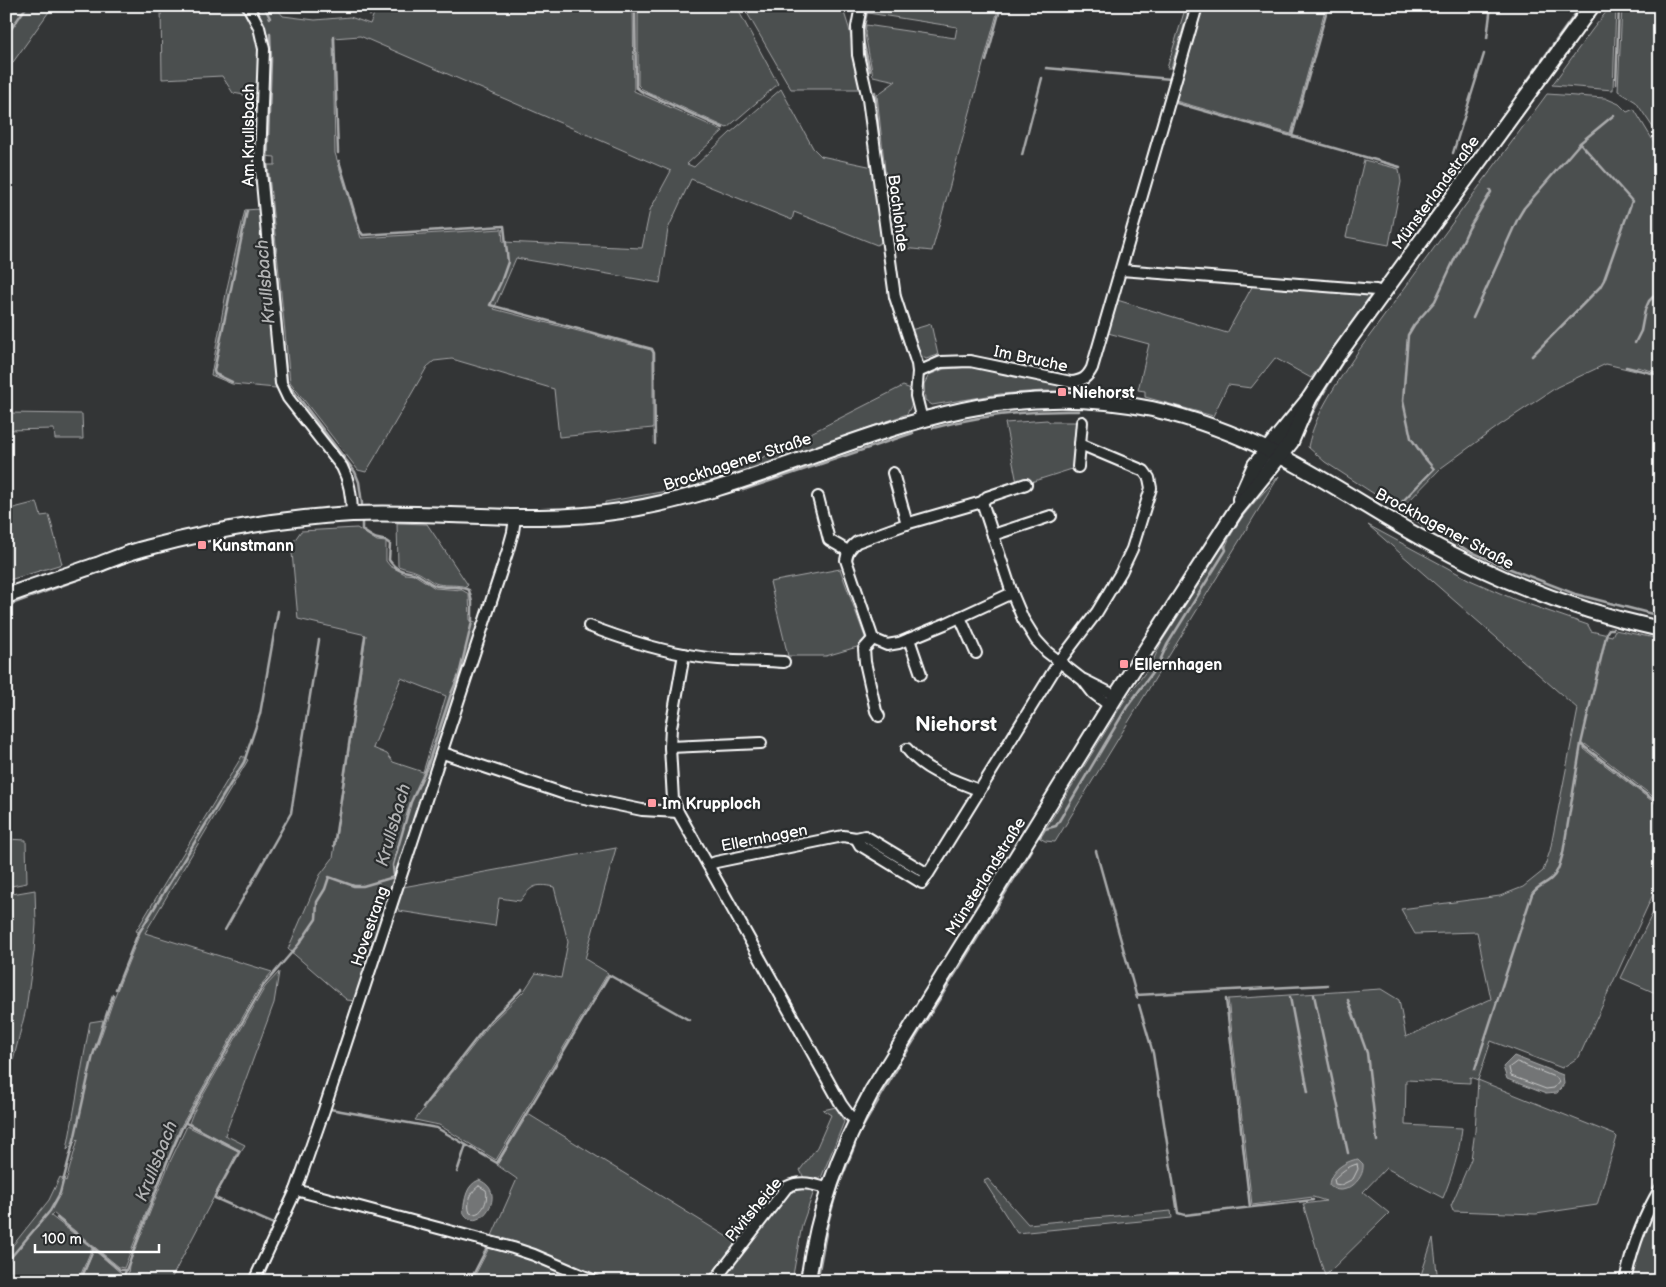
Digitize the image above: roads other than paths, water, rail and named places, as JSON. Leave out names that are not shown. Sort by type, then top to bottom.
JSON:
[{"type":"main road","name":"Münsterlandstraße","points":[[1236,510],[1254,465],[1309,399],[1335,359],[1592,6]]},
{"type":"main road","name":"Münsterlandstraße","points":[[808,1281],[812,1247],[828,1188],[856,1120],[1113,701],[1236,510],[1291,442],[1309,399]]},
{"type":"main road","name":"Brockhagener Straße","points":[[6,596],[151,547],[254,524],[352,514],[413,513],[515,518],[567,517],[622,511],[668,502],[721,487],[866,437],[963,410],[1048,400],[1086,400],[1128,404],[1177,415],[1221,430],[1280,456],[1423,539],[1476,567],[1570,605],[1660,629]]},
{"type":"street","name":"Am Krullsbach","points":[[248,6],[259,27],[264,49],[260,161],[281,384],[288,398],[342,467],[348,478],[352,498],[352,514]]},
{"type":"street","name":"Bachlohde","points":[[861,6],[857,27],[858,55],[868,98],[895,297],[918,372],[916,396],[922,420]]},
{"type":"street","name":"Im Bruche","points":[[918,372],[940,362],[970,361],[1071,382],[1085,379],[1092,368],[1196,6]]},
{"type":"street","points":[[1121,270],[1376,290],[1383,293]]},
{"type":"street","points":[[1078,467],[1082,422]]},
{"type":"street","name":"Ellernhagen","points":[[708,865],[843,836],[856,838],[860,845],[922,883],[1059,662],[1096,612],[1121,572],[1132,549],[1152,488],[1149,478],[1144,471],[1080,444]]},
{"type":"street","points":[[894,473],[906,524]]},
{"type":"street","points":[[1012,593],[909,639],[887,645],[872,638],[850,578],[846,560],[850,547],[857,542],[941,512],[982,502],[987,497],[1026,484]]},
{"type":"street","points":[[818,497],[829,540],[848,552]]},
{"type":"street","points":[[982,502],[1012,593],[1023,619],[1036,640],[1047,652],[1083,680],[1093,693],[1113,701]]},
{"type":"street","points":[[992,535],[1051,516]]},
{"type":"street","name":"Hovestrang","points":[[254,1281],[296,1190],[443,753],[508,550],[515,518]]},
{"type":"street","points":[[960,617],[976,653]]},
{"type":"street","points":[[589,626],[642,644],[684,654],[784,662]]},
{"type":"street","points":[[872,638],[864,648],[865,662],[876,711],[879,716]]},
{"type":"street","points":[[909,639],[921,674]]},
{"type":"street","points":[[684,654],[671,728],[670,748],[673,800],[841,1104],[848,1115],[856,1120]]},
{"type":"street","points":[[670,748],[761,743]]},
{"type":"street","points":[[907,749],[916,760],[940,775],[979,790]]},
{"type":"street","points":[[443,753],[565,794],[642,810],[678,812]]},
{"type":"street","name":"Pivitsheide","points":[[714,1281],[787,1187],[794,1183],[802,1183],[828,1188]]},
{"type":"street","points":[[1625,1281],[1630,1258],[1643,1222],[1660,1189]]},
{"type":"street","points":[[296,1190],[513,1248],[595,1281]]},
{"type":"water","points":[[1514,1056],[1563,1075],[1564,1084],[1557,1093],[1546,1094],[1507,1079],[1503,1067]]},
{"type":"water","points":[[1358,1159],[1363,1164],[1363,1170],[1357,1182],[1346,1189],[1340,1190],[1334,1189],[1329,1185],[1332,1175],[1339,1167]]},
{"type":"water","points":[[479,1180],[487,1185],[491,1192],[492,1200],[485,1214],[474,1220],[467,1218],[463,1211],[471,1185]]},
{"type":"waterway","points":[[6,36],[27,6]]},
{"type":"waterway","name":"Krullsbach","points":[[264,6],[270,18]]},
{"type":"waterway","points":[[370,15],[374,6]]},
{"type":"waterway","points":[[635,6],[636,87],[723,128]]},
{"type":"waterway","points":[[868,6],[862,36],[870,71]]},
{"type":"waterway","points":[[986,61],[1001,6]]},
{"type":"waterway","points":[[1173,68],[1192,6]]},
{"type":"waterway","points":[[1173,102],[1292,136],[1328,6]]},
{"type":"waterway","points":[[1487,38],[1491,6]]},
{"type":"waterway","points":[[1527,81],[1581,6]]},
{"type":"waterway","points":[[1545,83],[1601,6]]},
{"type":"waterway","points":[[1616,84],[1619,6]]},
{"type":"waterway","name":"Krullsbach","points":[[270,33],[271,60],[267,165],[287,382],[355,472],[359,482],[362,504]]},
{"type":"waterway","points":[[334,36],[338,153]]},
{"type":"waterway","points":[[1453,153],[1484,54]]},
{"type":"waterway","points":[[1046,68],[1171,79]]},
{"type":"waterway","points":[[1022,155],[1042,78]]},
{"type":"waterway","points":[[875,92],[881,156]]},
{"type":"waterway","points":[[1461,198],[1537,94]]},
{"type":"waterway","points":[[1473,318],[1524,208],[1580,143],[1614,115]]},
{"type":"waterway","points":[[1292,136],[1400,167]]},
{"type":"waterway","points":[[1532,356],[1600,287],[1632,201],[1580,143]]},
{"type":"waterway","points":[[339,161],[360,231],[363,235],[504,226],[508,262],[490,305],[652,349],[654,353],[655,444]]},
{"type":"waterway","points":[[1454,165],[1460,169]]},
{"type":"waterway","points":[[1490,190],[1491,192],[1469,228],[1435,301],[1414,325],[1408,335],[1403,401],[1411,438],[1434,469],[1397,507],[1467,550],[1508,568],[1575,594],[1660,616]]},
{"type":"waterway","points":[[232,382],[215,374],[214,371],[247,211]]},
{"type":"waterway","points":[[1635,343],[1641,331],[1645,310],[1649,301],[1660,290]]},
{"type":"waterway","points":[[1299,441],[1312,413],[1362,334]]},
{"type":"waterway","points":[[1626,367],[1660,375]]},
{"type":"waterway","points":[[933,428],[1005,414],[1079,411]]},
{"type":"waterway","points":[[743,490],[913,433]]},
{"type":"waterway","points":[[1040,837],[1045,829],[1056,826],[1127,707],[1158,665],[1167,645],[1226,550],[1224,544],[1243,514],[1263,490]]},
{"type":"waterway","name":"Krullsbach","points":[[122,1281],[167,1162],[182,1128],[263,986],[299,944],[316,919],[317,902],[325,889],[329,877],[354,886],[363,886],[394,877],[393,865],[411,802],[427,767],[459,675],[472,622],[472,602],[469,590],[441,587],[430,583],[416,574],[397,568],[389,560],[390,544],[374,538],[362,530],[362,523]]},
{"type":"waterway","points":[[6,606],[107,569]]},
{"type":"waterway","points":[[116,989],[137,936],[244,762],[260,714],[278,611]]},
{"type":"waterway","points":[[1475,1069],[1532,894],[1554,876],[1558,870],[1563,853],[1581,744],[1607,632],[1609,629],[1613,629]]},
{"type":"waterway","points":[[334,846],[365,636]]},
{"type":"waterway","points":[[225,930],[291,813],[319,640]]},
{"type":"waterway","points":[[1581,744],[1660,805]]},
{"type":"waterway","points":[[6,797],[8,836],[6,836]]},
{"type":"waterway","points":[[905,1055],[1032,850]]},
{"type":"waterway","points":[[1096,851],[1137,998]]},
{"type":"waterway","points":[[330,1109],[437,1128],[497,1163],[609,975],[689,1020]]},
{"type":"waterway","points":[[1136,995],[1328,985]]},
{"type":"waterway","points":[[423,1107],[490,1021],[522,989]]},
{"type":"waterway","points":[[6,1263],[50,1211],[60,1193],[93,1055],[113,995]]},
{"type":"waterway","points":[[1314,995],[1348,1153]]},
{"type":"waterway","points":[[1290,997],[1308,1092]]},
{"type":"waterway","points":[[1226,999],[1250,1207]]},
{"type":"waterway","points":[[1348,1000],[1367,1053],[1377,1141]]},
{"type":"waterway","points":[[1139,1005],[1153,1053],[1178,1213],[1185,1215],[1313,1200]]},
{"type":"waterway","points":[[819,1055],[847,1104]]},
{"type":"waterway","points":[[861,1130],[898,1067]]},
{"type":"waterway","points":[[186,1123],[240,1151],[215,1198],[276,1225]]},
{"type":"waterway","points":[[457,1172],[466,1145]]},
{"type":"waterway","points":[[817,1281],[828,1223],[837,1190],[855,1145]]},
{"type":"waterway","points":[[260,1281],[298,1198],[303,1197]]},
{"type":"waterway","points":[[57,1218],[120,1270],[125,1270]]},
{"type":"waterway","points":[[470,1281],[487,1245]]},
{"type":"waterway","points":[[80,1281],[94,1248]]},
{"type":"place","name":"Niehorst","points":[[1062,392]]},
{"type":"place","name":"Kunstmann","points":[[202,545]]},
{"type":"place","name":"Ellernhagen","points":[[1124,664]]},
{"type":"place","name":"Im Krupploch","points":[[652,803]]},
{"type":"district","name":"Niehorst","points":[[956,724]]}]
